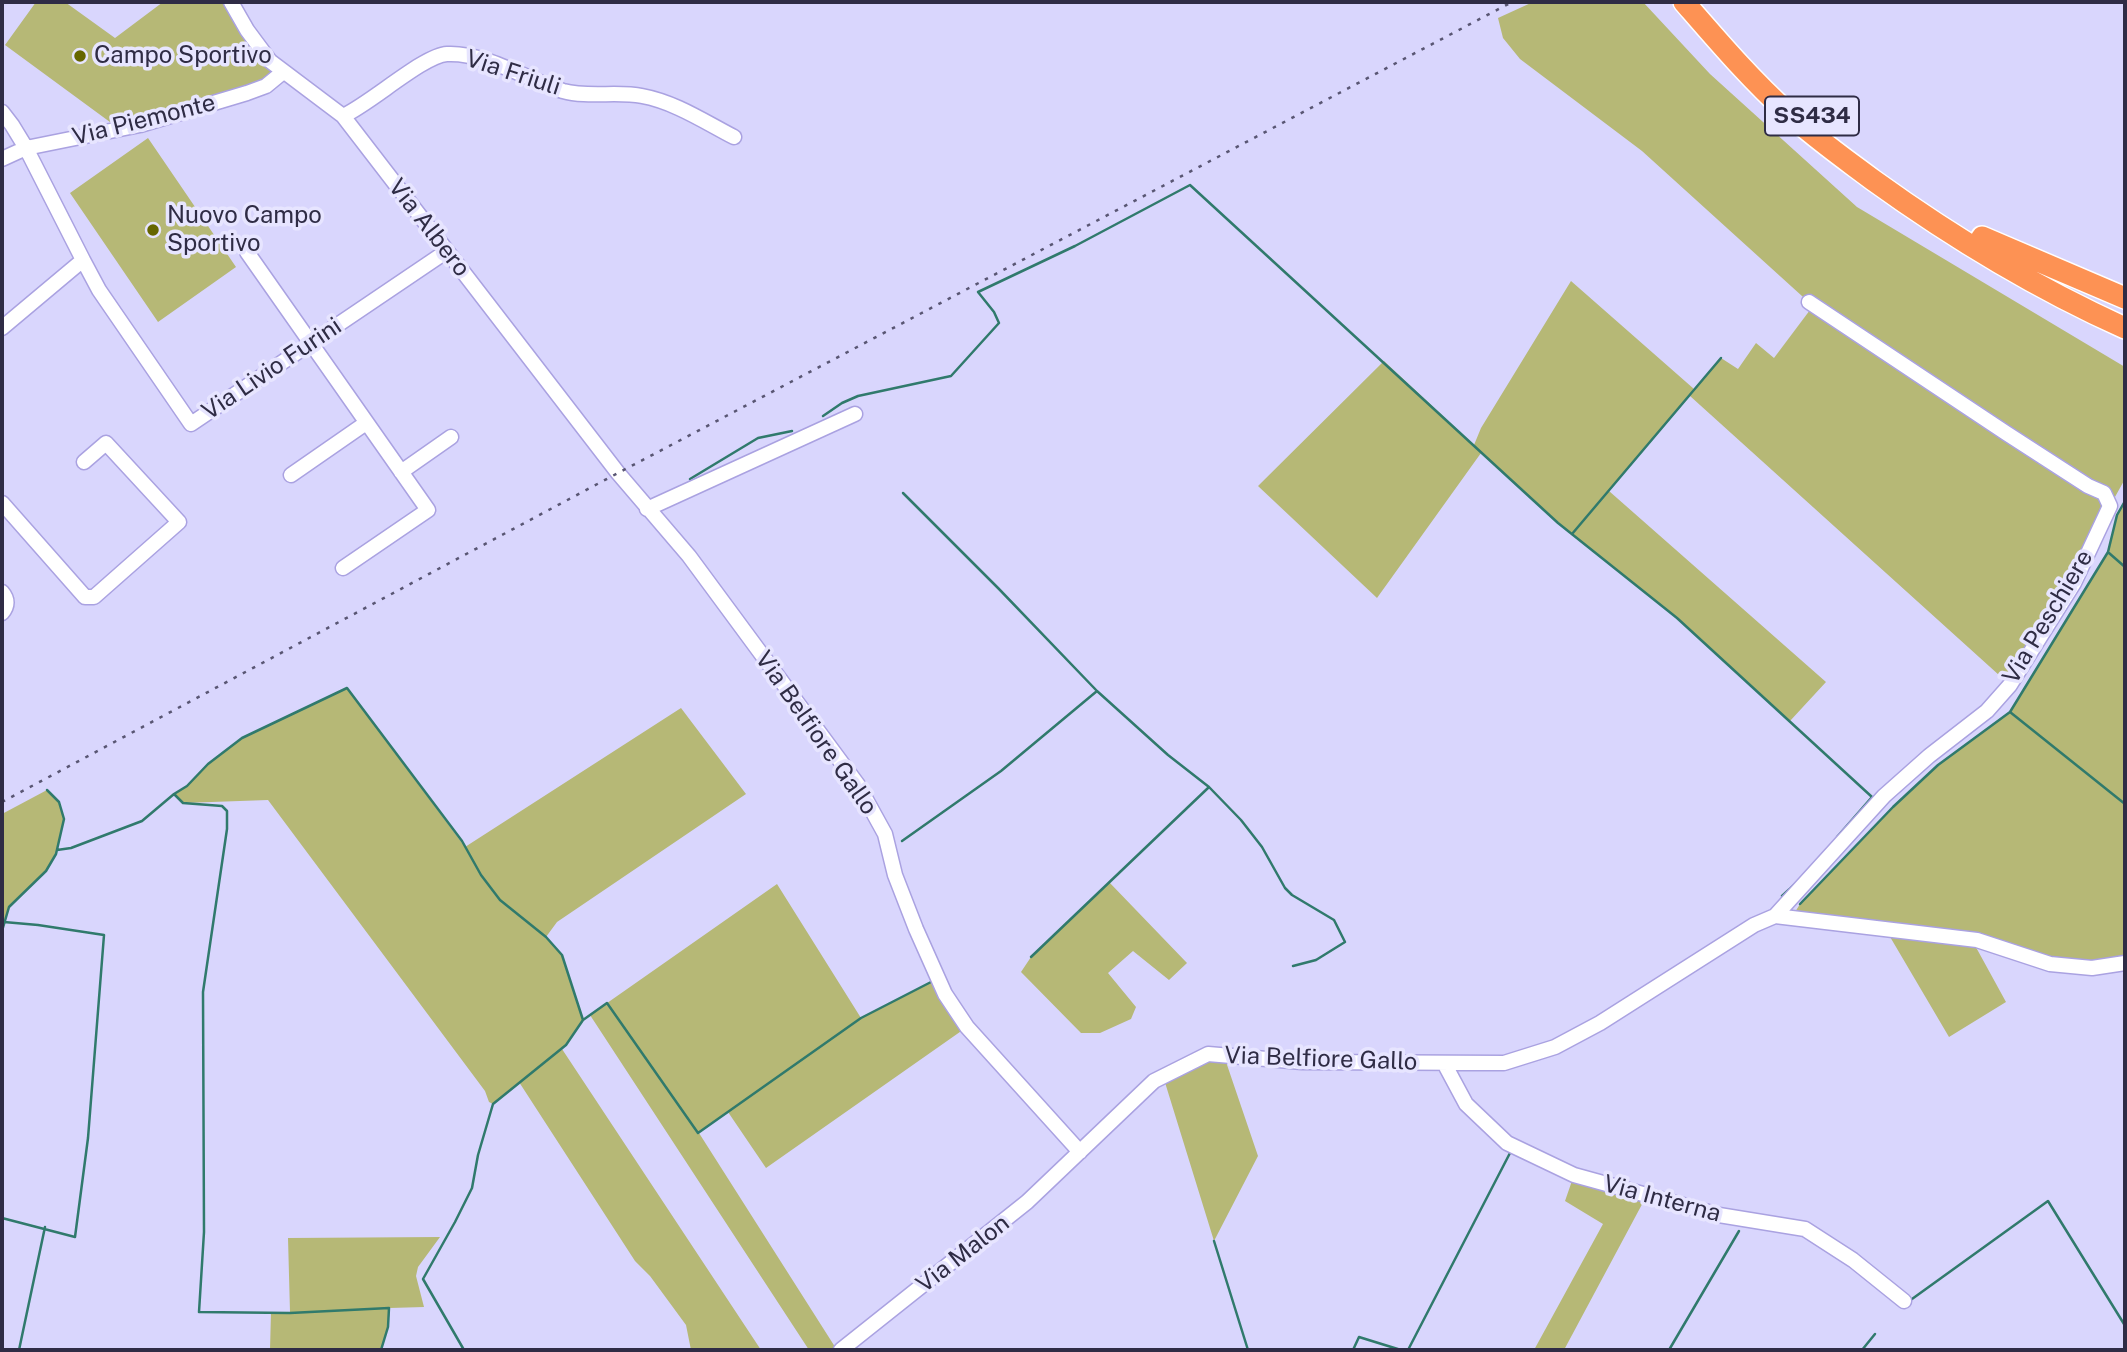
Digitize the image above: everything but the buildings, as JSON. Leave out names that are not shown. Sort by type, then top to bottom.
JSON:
[{"type":"highway","name":"SS434","points":[[1684,2],[1735,60],[1789,115],[1916,211],[1996,262],[2125,328]]},
{"type":"highway","name":"SS434","points":[[1698,2],[1740,49],[1798,105],[1881,171],[2051,278],[2125,315]]},
{"type":"highway","points":[[1916,211],[1927,226],[1987,264],[2125,338]]},
{"type":"highway","points":[[1982,237],[2125,298]]},
{"type":"street","name":"Via Albero","points":[[231,2],[265,55],[283,72],[343,116],[614,468]]},
{"type":"street","name":"Via Friuli","points":[[343,116],[357,110],[423,64],[445,54],[492,63],[565,92],[640,95],[668,103],[734,137]]},
{"type":"street","name":"Via Piemonte","points":[[2,159],[26,148],[140,125],[266,86],[283,72]]},
{"type":"street","points":[[2,112],[26,148],[83,260],[2,328]]},
{"type":"street","name":"Via Livio Furini","points":[[83,260],[99,290],[191,424],[447,251]]},
{"type":"street","points":[[247,252],[428,510],[343,568]]},
{"type":"street","name":"Via Peschiere","points":[[1754,925],[1775,916],[1884,796],[1929,755],[1987,711],[2010,685],[2074,583],[2110,506],[2104,493],[2088,486],[1809,303]]},
{"type":"street","points":[[647,509],[855,414]]},
{"type":"street","points":[[291,475],[366,423]]},
{"type":"street","points":[[401,471],[451,437]]},
{"type":"street","points":[[2,503],[85,597],[94,597],[179,522],[106,443],[84,462]]},
{"type":"street","name":"Via Belfiore Gallo","points":[[614,468],[689,556],[858,785],[885,834],[895,875],[937,979],[967,1027],[1080,1152],[1154,1081],[1208,1054],[1302,1062],[1504,1063],[1555,1047],[1600,1023],[1754,925]]},
{"type":"street","points":[[2,592],[7,601],[2,613]]},
{"type":"street","name":"Via Peschiere","points":[[1775,916],[1977,940],[2050,964],[2092,968],[2125,963]]},
{"type":"street","name":"Via Interna","points":[[1444,1063],[1466,1104],[1507,1143],[1574,1175],[1719,1215],[1805,1229],[1853,1261],[1904,1301]]},
{"type":"street","name":"Via Malon","points":[[841,1350],[1027,1202],[1080,1152]]},
{"type":"green space","points":[[36,2],[65,2],[115,38],[163,2],[227,2],[275,74],[263,83],[178,111],[114,125],[5,45]]},
{"type":"green space","points":[[1533,2],[1643,2],[1710,74],[1857,207],[2125,367],[2125,479],[2010,685],[1690,396],[1609,491],[1826,682],[1790,721],[1677,618],[1572,535],[1481,453],[1377,598],[1258,486],[1384,361],[1474,445],[1481,428],[1571,281],[1694,389],[1721,358],[1738,369],[1756,343],[1774,358],[1813,306],[1642,151],[1520,59],[1503,38],[1498,18]]},
{"type":"green space","name":"Nuovo Campo Sportivo","points":[[148,138],[236,267],[158,322],[70,193]]},
{"type":"green space","points":[[2125,501],[2125,963],[2092,968],[1972,940],[2006,1002],[1949,1037],[1886,930],[1792,917],[1800,904],[1893,807],[1938,765],[2010,712],[2108,552],[2117,515]]},
{"type":"green space","points":[[347,688],[465,847],[681,708],[746,794],[557,922],[546,937],[562,955],[583,1020],[562,1049],[761,1350],[691,1350],[686,1325],[650,1276],[635,1261],[519,1082],[493,1104],[489,1102],[485,1091],[268,800],[183,803],[174,794],[242,738]]},
{"type":"green space","points":[[47,790],[59,802],[64,819],[57,850],[46,871],[9,907],[2,931],[2,814]]},
{"type":"green space","points":[[1109,882],[1187,963],[1169,980],[1133,951],[1108,973],[1136,1007],[1131,1019],[1100,1033],[1081,1033],[1021,972],[1031,957]]},
{"type":"green space","points":[[777,884],[861,1018],[937,979],[967,1027],[766,1168],[728,1112],[699,1133],[837,1350],[809,1350],[590,1015]]},
{"type":"green space","points":[[1224,1056],[1258,1156],[1214,1241],[1163,1076]]},
{"type":"green space","points":[[1574,1175],[1647,1195],[1564,1350],[1534,1350],[1603,1224],[1565,1201]]},
{"type":"green space","points":[[440,1237],[418,1267],[416,1276],[424,1307],[390,1308],[381,1350],[270,1350],[271,1312],[290,1312],[288,1238]]},
{"type":"waterway","points":[[823,416],[858,396],[951,376],[999,323],[978,292],[1075,246],[1190,185],[1558,523],[1677,618],[1872,797],[1837,837]]},
{"type":"waterway","points":[[1572,534],[1721,358]]},
{"type":"waterway","points":[[690,479],[758,438],[792,431]]},
{"type":"waterway","points":[[903,493],[1097,691],[1168,755],[1209,787],[1241,820],[1262,847],[1285,888],[1292,895],[1334,920],[1345,942],[1316,960],[1293,966]]},
{"type":"waterway","points":[[1800,904],[1893,807],[1938,765],[2010,712],[2108,552],[2117,515],[2125,501]]},
{"type":"waterway","points":[[2109,553],[2125,567]]},
{"type":"waterway","points":[[174,794],[242,738],[347,688],[462,841],[481,875],[500,900],[546,937],[562,955],[583,1020],[566,1045],[493,1104],[478,1155],[472,1188],[423,1279],[464,1350]]},
{"type":"waterway","points":[[902,841],[1001,771],[1097,691]]},
{"type":"waterway","points":[[2010,712],[2125,804]]},
{"type":"waterway","points":[[1031,957],[1208,788]]},
{"type":"waterway","points":[[2,931],[9,907],[46,871],[56,854],[64,819],[59,802],[47,790]]},
{"type":"waterway","points":[[57,850],[71,848],[142,821],[174,794],[183,803],[222,806],[227,811],[227,829],[203,992],[204,1232],[199,1312],[290,1313],[389,1308],[388,1327],[381,1350]]},
{"type":"waterway","points":[[1782,896],[1795,884]]},
{"type":"waterway","points":[[2,1218],[75,1237],[88,1138],[104,935],[4,922]]},
{"type":"waterway","points":[[583,1020],[607,1003],[698,1133],[861,1018],[931,982]]},
{"type":"waterway","points":[[1408,1350],[1510,1153]]},
{"type":"waterway","points":[[1912,1299],[2048,1201],[2124,1324]]},
{"type":"waterway","points":[[19,1350],[45,1227]]},
{"type":"waterway","points":[[1669,1350],[1739,1231]]},
{"type":"waterway","points":[[1214,1241],[1248,1350]]},
{"type":"waterway","points":[[1862,1350],[1875,1334]]},
{"type":"waterway","points":[[1353,1350],[1359,1337],[1401,1350]]},
{"type":"railway","points":[[2,802],[618,473],[1512,2]]},
{"type":"place","name":"Campo Sportivo","points":[[80,56]]},
{"type":"place","name":"Nuovo Campo Sportivo","points":[[153,230]]}]
